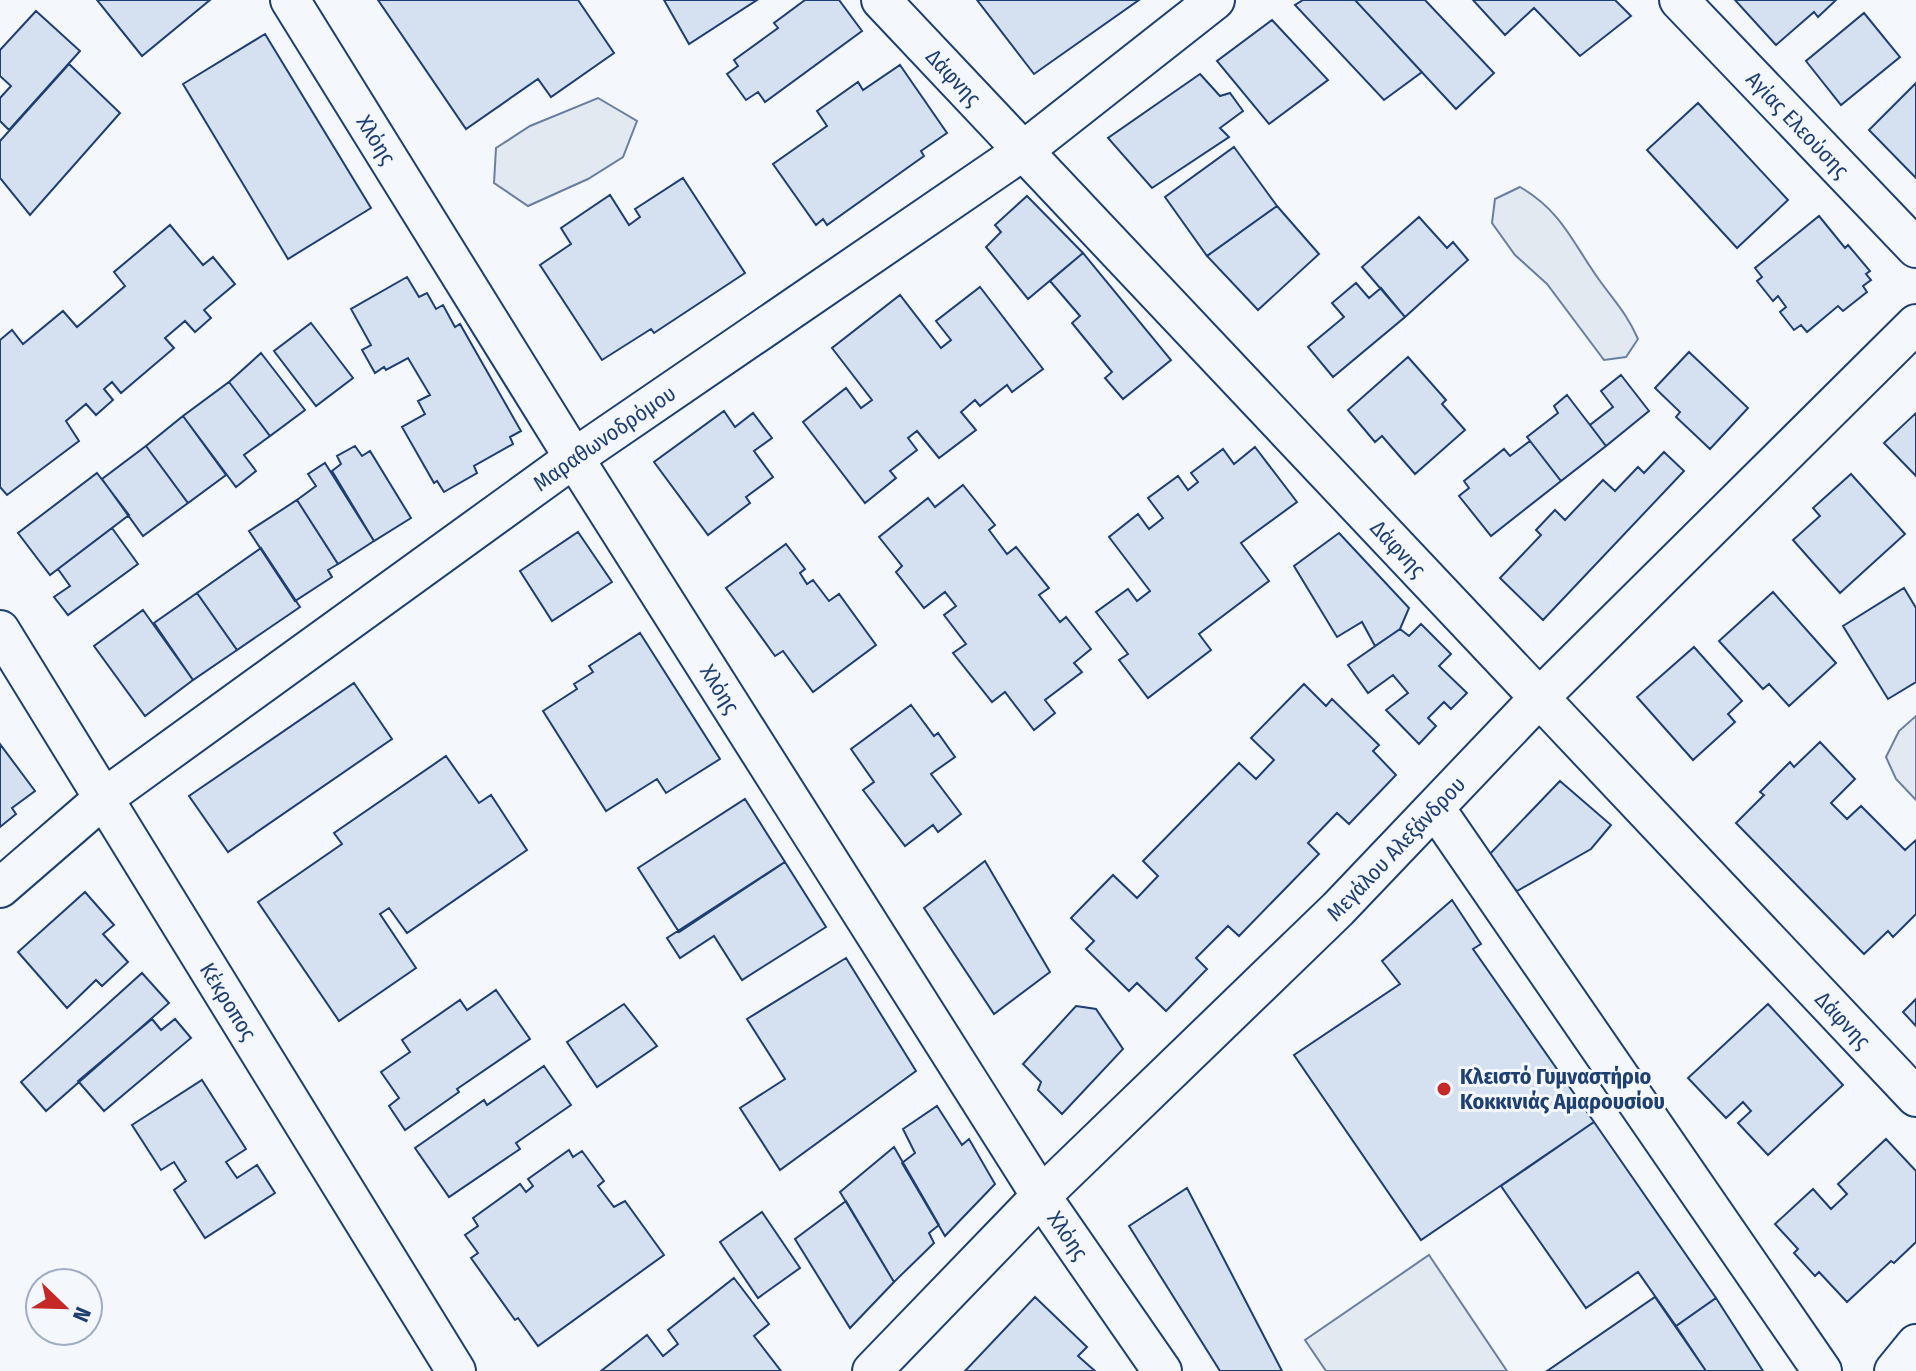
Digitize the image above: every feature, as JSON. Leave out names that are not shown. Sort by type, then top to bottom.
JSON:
[{"type":"street","name":"Χλόης","points":[[290,0],[574,458],[1041,1196],[1162,1371]]},
{"type":"street","name":"Δάφνης","points":[[881,0],[1916,1097]]},
{"type":"street","name":"Μαραθωνοδρόμου","points":[[0,888],[104,798],[574,458],[1023,151],[1215,0]]},
{"type":"street","name":"Αγίας Ελεούσης","points":[[1679,0],[1916,248]]},
{"type":"street","name":"Μεγάλου Αλεξάνδρου","points":[[872,1371],[1041,1196],[1338,909],[1539,698],[1916,324]]},
{"type":"street","name":"Κέκροπος","points":[[0,630],[456,1371]]},
{"type":"street","points":[[1435,808],[1822,1371]]},
{"type":"street","points":[[1894,1371],[1916,1344]]},
{"type":"shaded area","points":[[598,98],[637,121],[623,157],[588,179],[528,206],[494,183],[496,148],[530,126]]},
{"type":"shaded area","points":[[1520,187],[1557,218],[1625,315],[1638,339],[1626,357],[1604,360],[1547,284],[1515,255],[1492,223],[1495,199]]},
{"type":"shaded area","points":[[1916,716],[1916,800],[1896,779],[1886,757],[1899,731]]},
{"type":"shaded area","points":[[1429,1255],[1507,1371],[1326,1371],[1305,1340]]},
{"type":"building","points":[[97,0],[210,0],[142,56]]},
{"type":"building","points":[[378,0],[578,0],[614,53],[551,97],[538,79],[466,129]]},
{"type":"building","points":[[664,0],[757,0],[689,44]]},
{"type":"building","points":[[805,0],[839,0],[862,31],[765,102],[758,92],[746,100],[727,74],[738,66],[734,60],[778,28],[774,23]]},
{"type":"building","points":[[977,0],[1139,0],[1034,74]]},
{"type":"building","points":[[1303,0],[1355,0],[1422,72],[1384,100],[1295,5]]},
{"type":"building","points":[[1355,0],[1425,0],[1494,73],[1456,109]]},
{"type":"building","points":[[1473,0],[1615,0],[1631,16],[1580,56],[1534,8],[1505,35]]},
{"type":"building","points":[[1735,0],[1836,0],[1818,17],[1814,12],[1776,45]]},
{"type":"building","points":[[36,11],[80,51],[9,130],[0,121],[0,98],[11,86],[0,76],[0,50]]},
{"type":"building","points":[[1864,13],[1900,57],[1841,105],[1806,61]]},
{"type":"building","points":[[1272,20],[1328,80],[1269,124],[1217,61]]},
{"type":"building","points":[[265,34],[371,208],[288,259],[183,84]]},
{"type":"building","points":[[69,64],[120,113],[30,215],[0,178],[0,141]]},
{"type":"building","points":[[900,65],[947,133],[921,151],[924,156],[827,225],[823,219],[816,225],[773,164],[827,126],[817,111],[858,82],[863,90]]},
{"type":"building","points":[[1200,74],[1220,96],[1230,93],[1243,111],[1220,128],[1229,137],[1152,188],[1108,138]]},
{"type":"building","points":[[1916,83],[1916,178],[1869,130]]},
{"type":"building","points":[[1698,103],[1788,200],[1737,248],[1647,150]]},
{"type":"building","points":[[1234,147],[1277,206],[1207,256],[1165,197]]},
{"type":"building","points":[[683,178],[745,273],[654,333],[651,329],[602,360],[540,265],[571,244],[561,228],[610,195],[629,225],[640,217],[635,209]]},
{"type":"building","points":[[1027,196],[1083,253],[1028,299],[986,247],[1001,232],[995,225]]},
{"type":"building","points":[[1277,206],[1319,254],[1258,310],[1207,256]]},
{"type":"building","points":[[1819,216],[1845,248],[1848,245],[1870,271],[1866,274],[1871,280],[1863,286],[1867,292],[1843,311],[1838,306],[1807,332],[1801,325],[1794,330],[1780,312],[1786,307],[1778,296],[1773,301],[1757,281],[1762,277],[1755,268]]},
{"type":"building","points":[[1419,217],[1447,248],[1453,242],[1468,260],[1405,317],[1362,267]]},
{"type":"building","points":[[170,225],[203,265],[213,257],[235,284],[204,310],[211,318],[195,332],[185,321],[165,338],[174,348],[121,393],[112,382],[104,389],[113,400],[96,415],[86,404],[66,421],[79,441],[7,495],[0,487],[0,340],[12,330],[23,344],[63,311],[77,327],[125,286],[114,272]]},
{"type":"building","points":[[1083,253],[1171,360],[1123,399],[1105,378],[1112,372],[1072,323],[1080,316],[1050,281]]},
{"type":"building","points":[[407,277],[419,297],[427,293],[436,309],[443,305],[455,327],[460,324],[521,431],[510,437],[513,444],[474,466],[477,473],[444,492],[437,481],[434,483],[402,427],[425,414],[418,401],[430,395],[408,358],[375,373],[362,350],[371,345],[351,309]]},
{"type":"building","points":[[1356,283],[1369,298],[1381,288],[1405,317],[1333,377],[1308,347],[1344,317],[1332,303]]},
{"type":"building","points":[[980,287],[1043,369],[1012,392],[1007,385],[980,406],[975,400],[961,412],[976,430],[939,458],[917,431],[908,438],[917,450],[890,471],[896,478],[865,503],[803,422],[846,388],[861,408],[872,400],[832,348],[900,295],[941,348],[951,340],[936,321]]},
{"type":"building","points":[[311,323],[353,378],[316,406],[274,351]]},
{"type":"building","points":[[1689,352],[1748,408],[1710,449],[1676,417],[1680,412],[1655,388]]},
{"type":"building","points":[[261,353],[305,410],[270,436],[229,382]]},
{"type":"building","points":[[1408,357],[1446,400],[1442,404],[1465,430],[1415,474],[1382,436],[1375,442],[1348,410]]},
{"type":"building","points":[[1621,375],[1649,411],[1606,446],[1590,425],[1613,407],[1601,391]]},
{"type":"building","points":[[229,382],[270,436],[244,455],[256,471],[236,487],[183,416]]},
{"type":"building","points":[[1567,395],[1606,446],[1561,481],[1527,437],[1558,413],[1554,406]]},
{"type":"building","points":[[724,411],[735,427],[753,413],[772,438],[754,451],[773,477],[746,497],[750,503],[708,535],[654,462]]},
{"type":"building","points":[[1916,413],[1916,476],[1884,443]]},
{"type":"building","points":[[183,416],[226,475],[188,503],[146,446]]},
{"type":"building","points":[[1530,441],[1561,481],[1491,536],[1459,496],[1469,488],[1464,481],[1504,449],[1510,456]]},
{"type":"building","points":[[146,446],[188,503],[143,536],[102,479]]},
{"type":"building","points":[[355,446],[362,456],[370,451],[411,518],[374,541],[332,471],[341,464],[337,456]]},
{"type":"building","points":[[1255,447],[1297,502],[1241,543],[1269,581],[1199,634],[1211,650],[1148,698],[1119,660],[1128,654],[1096,612],[1128,589],[1137,601],[1150,591],[1109,537],[1138,514],[1149,529],[1163,518],[1148,498],[1178,476],[1188,490],[1198,482],[1191,473],[1223,449],[1234,464]]},
{"type":"building","points":[[1664,452],[1684,471],[1543,620],[1500,578],[1541,535],[1536,530],[1555,510],[1565,520],[1603,480],[1615,491],[1638,467],[1644,473]]},
{"type":"building","points":[[325,463],[374,541],[338,564],[297,500],[316,486],[308,474]]},
{"type":"building","points":[[97,473],[129,515],[50,575],[18,533]]},
{"type":"building","points":[[1851,474],[1905,534],[1840,593],[1793,540],[1820,516],[1813,508]]},
{"type":"building","points":[[963,485],[995,525],[989,530],[1007,554],[1016,547],[1049,588],[1039,595],[1060,622],[1066,617],[1091,649],[1074,663],[1082,672],[1045,700],[1055,713],[1034,730],[1005,692],[992,702],[953,653],[966,644],[944,615],[956,606],[945,592],[924,608],[896,572],[902,566],[879,537],[928,498],[935,507]]},
{"type":"building","points":[[297,500],[338,564],[328,570],[332,577],[295,601],[249,531]]},
{"type":"building","points":[[112,528],[138,564],[68,615],[54,597],[70,586],[58,569]]},
{"type":"building","points":[[578,532],[612,582],[552,621],[520,571]]},
{"type":"building","points":[[1339,533],[1409,608],[1400,629],[1375,646],[1362,622],[1337,637],[1294,566]]},
{"type":"building","points":[[786,544],[805,569],[800,573],[807,584],[813,580],[829,601],[839,594],[876,645],[813,692],[783,651],[775,656],[726,588]]},
{"type":"building","points":[[261,548],[300,607],[237,650],[197,593]]},
{"type":"building","points":[[1904,588],[1916,608],[1916,682],[1888,699],[1843,626]]},
{"type":"building","points":[[1773,592],[1836,663],[1789,706],[1769,684],[1763,689],[1719,641]]},
{"type":"building","points":[[197,593],[237,650],[193,680],[154,623]]},
{"type":"building","points":[[143,610],[193,680],[145,716],[94,646]]},
{"type":"building","points":[[1421,624],[1451,654],[1439,666],[1467,693],[1451,709],[1444,702],[1428,718],[1436,726],[1419,744],[1386,710],[1408,693],[1393,675],[1368,693],[1348,665],[1400,629],[1409,636]]},
{"type":"building","points":[[640,633],[720,759],[666,793],[657,779],[606,811],[543,711],[577,689],[574,684],[593,672],[589,666]]},
{"type":"building","points":[[1694,647],[1742,701],[1728,714],[1735,722],[1693,760],[1637,697]]},
{"type":"building","points":[[354,683],[392,739],[228,852],[189,796]]},
{"type":"building","points":[[1304,684],[1326,706],[1332,699],[1379,745],[1373,751],[1396,775],[1349,824],[1337,813],[1308,843],[1319,854],[1239,936],[1228,926],[1196,958],[1207,969],[1166,1011],[1137,983],[1129,991],[1086,949],[1094,941],[1071,918],[1113,875],[1137,898],[1158,876],[1143,861],[1239,763],[1256,779],[1274,760],[1251,738]]},
{"type":"building","points":[[911,705],[934,736],[938,733],[955,757],[931,774],[961,814],[938,832],[933,825],[905,846],[863,790],[874,782],[851,749]]},
{"type":"building","points":[[1820,742],[1855,779],[1831,803],[1847,819],[1861,806],[1905,850],[1916,840],[1916,914],[1893,937],[1888,931],[1864,954],[1736,823],[1764,795],[1760,792],[1790,762],[1794,767]]},
{"type":"building","points":[[0,744],[35,791],[12,808],[16,814],[0,827]]},
{"type":"building","points":[[446,756],[479,803],[491,795],[527,850],[407,933],[389,908],[380,914],[416,968],[339,1021],[258,902],[342,844],[334,833]]},
{"type":"building","points":[[1560,781],[1611,825],[1591,849],[1517,891],[1486,858]]},
{"type":"building","points":[[745,799],[785,862],[679,932],[638,868]]},
{"type":"building","points":[[985,861],[1050,972],[994,1014],[924,908]]},
{"type":"building","points":[[785,862],[826,927],[742,980],[714,936],[680,958],[667,938]]},
{"type":"building","points":[[85,892],[114,925],[103,934],[128,962],[102,986],[96,980],[67,1008],[18,952]]},
{"type":"building","name":"Κλειστό Γυμναστήριο Κοκκινιάς Αμαρουσίου","points":[[1452,900],[1481,944],[1473,949],[1594,1122],[1421,1240],[1294,1055],[1400,984],[1382,961]]},
{"type":"building","points":[[846,958],[916,1071],[780,1170],[740,1108],[785,1079],[747,1019]]},
{"type":"building","points":[[142,973],[169,1003],[46,1111],[21,1082]]},
{"type":"building","points":[[496,990],[530,1039],[457,1089],[459,1092],[405,1130],[389,1106],[399,1098],[381,1072],[410,1052],[402,1040],[460,1000],[467,1010]]},
{"type":"building","points":[[1916,999],[1916,1026],[1903,1012]]},
{"type":"building","points":[[624,1004],[657,1046],[597,1087],[567,1042]]},
{"type":"building","points":[[1768,1004],[1843,1085],[1768,1155],[1738,1123],[1751,1111],[1743,1102],[1726,1118],[1688,1078]]},
{"type":"building","points":[[1076,1006],[1096,1009],[1123,1049],[1062,1114],[1038,1090],[1041,1082],[1023,1064]]},
{"type":"building","points":[[152,1019],[161,1030],[175,1019],[191,1038],[104,1111],[78,1081]]},
{"type":"building","points":[[544,1066],[571,1105],[516,1143],[520,1149],[449,1197],[415,1148],[484,1100],[487,1105]]},
{"type":"building","points":[[202,1080],[246,1149],[226,1162],[237,1178],[257,1165],[275,1193],[205,1238],[174,1190],[186,1181],[174,1162],[161,1170],[132,1125]]},
{"type":"building","points":[[937,1106],[962,1145],[969,1139],[995,1184],[945,1236],[902,1163],[915,1153],[903,1129]]},
{"type":"building","points":[[1594,1122],[1716,1298],[1676,1326],[1638,1272],[1586,1308],[1501,1186]]},
{"type":"building","points":[[1886,1139],[1916,1171],[1916,1242],[1847,1302],[1819,1272],[1815,1276],[1794,1253],[1798,1249],[1775,1224],[1813,1189],[1831,1209],[1847,1194],[1838,1184]]},
{"type":"building","points":[[894,1147],[939,1225],[929,1233],[934,1243],[894,1282],[840,1192]]},
{"type":"building","points":[[569,1150],[573,1157],[582,1151],[604,1181],[598,1186],[614,1207],[625,1201],[664,1255],[538,1346],[518,1318],[515,1320],[471,1258],[478,1253],[465,1235],[478,1226],[473,1218],[520,1184],[526,1192],[533,1186],[528,1179]]},
{"type":"building","points":[[1187,1188],[1282,1371],[1220,1371],[1129,1226]]},
{"type":"building","points":[[846,1201],[894,1282],[850,1328],[795,1239]]},
{"type":"building","points":[[762,1212],[800,1268],[758,1298],[720,1242]]},
{"type":"building","points":[[734,1278],[769,1324],[754,1336],[781,1371],[601,1371],[647,1335],[663,1356],[678,1344],[668,1330]]},
{"type":"building","points":[[1035,1297],[1087,1347],[1078,1356],[1095,1371],[965,1371]]},
{"type":"building","points":[[1655,1297],[1706,1371],[1547,1371]]},
{"type":"building","points":[[1716,1298],[1763,1371],[1706,1371],[1676,1326]]},
{"type":"place","name":"Κλειστό Γυμναστήριο Κοκκινιάς Αμαρουσίου","points":[[1444,1089]]}]
